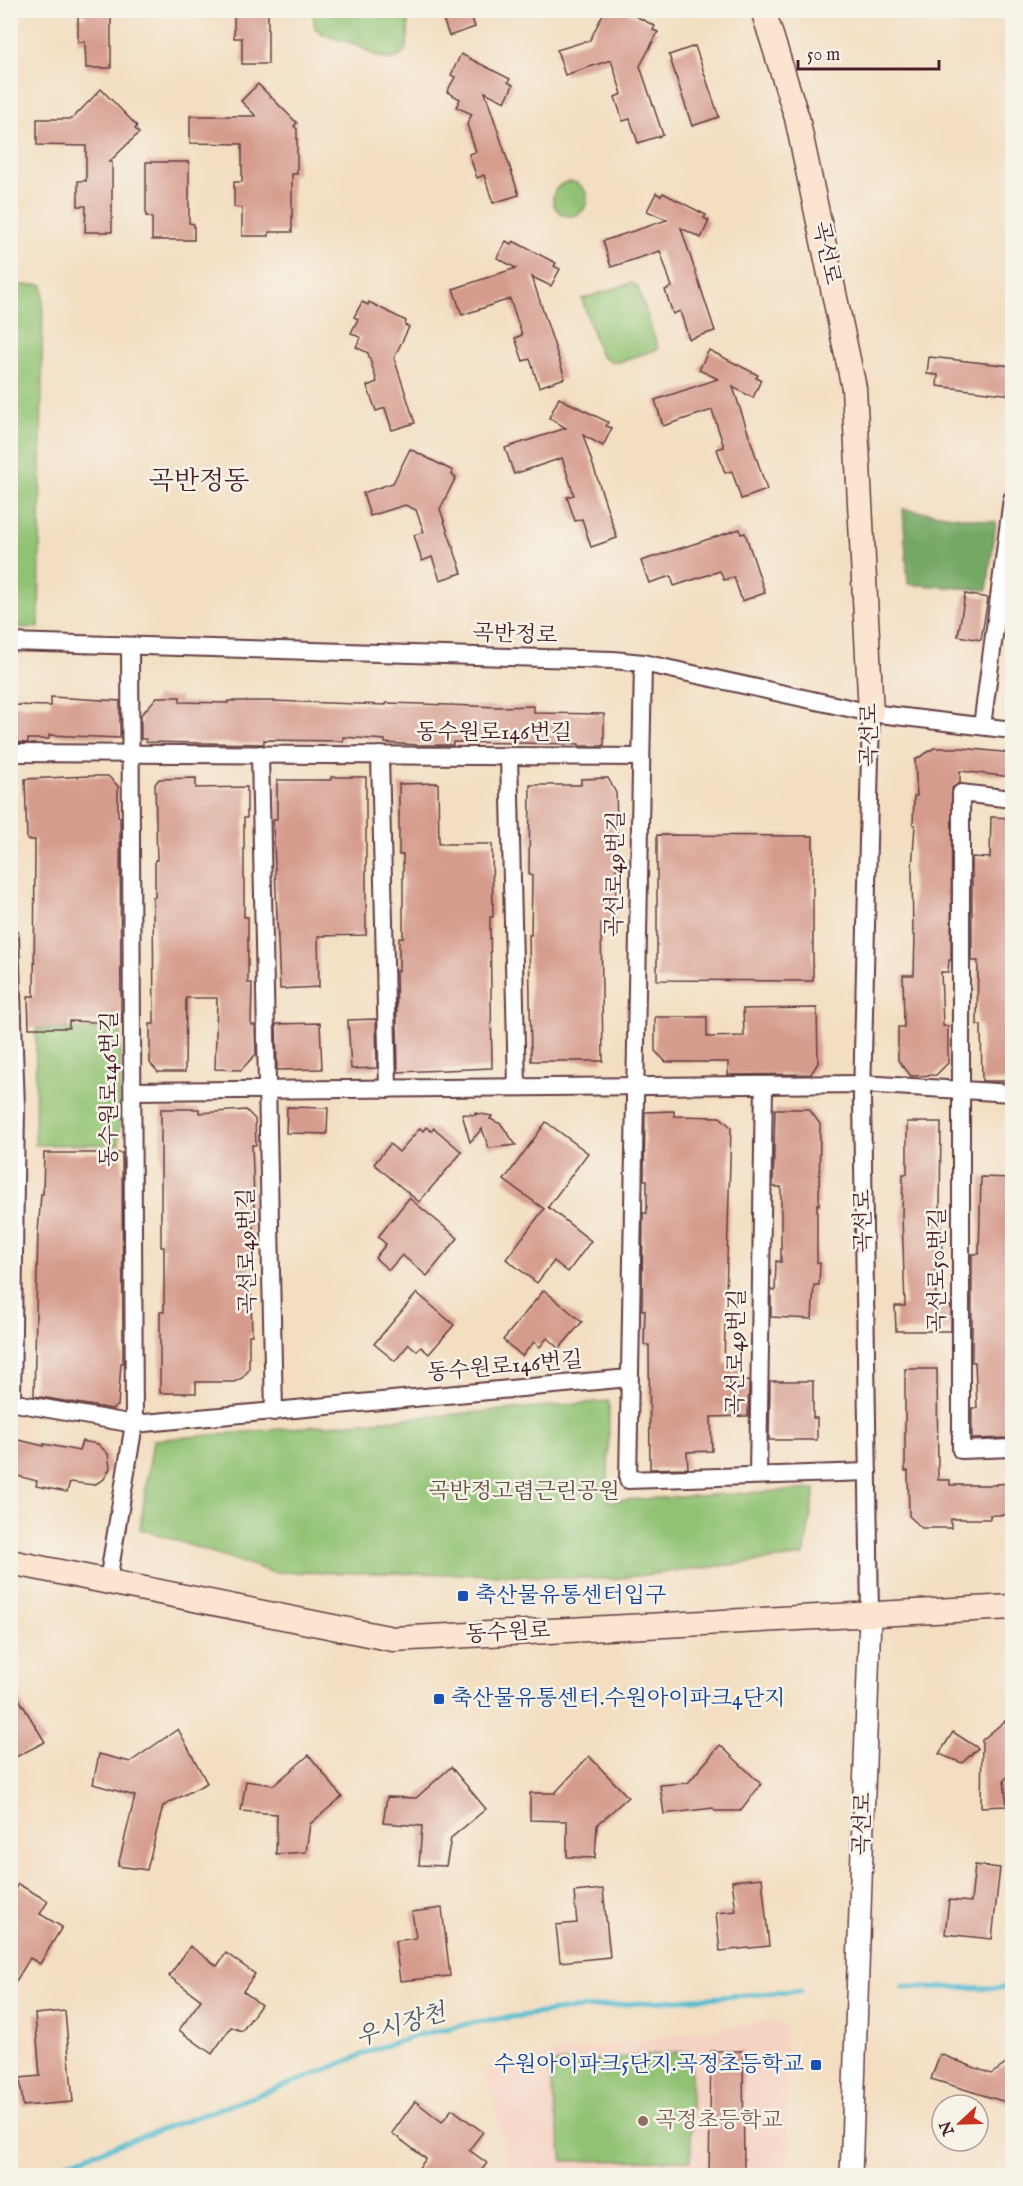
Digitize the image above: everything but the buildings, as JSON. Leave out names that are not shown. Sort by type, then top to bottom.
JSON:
[{"type":"main road","name":"곡선로","points":[[763,10],[797,118],[854,388],[871,713]]},
{"type":"main road","name":"동수원로","points":[[10,1562],[393,1639],[1012,1607]]},
{"type":"street","points":[[982,726],[1012,499]]},
{"type":"street","name":"곡반정로","points":[[10,642],[613,660],[643,663],[871,713],[1012,730]]},
{"type":"street","name":"동수원로146번길","points":[[108,1581],[134,1424],[130,646]]},
{"type":"street","name":"곡선로49번길","points":[[643,663],[628,1480],[758,1475],[764,1085]]},
{"type":"street","name":"곡선로","points":[[851,2175],[870,1615],[862,1084],[871,713]]},
{"type":"street","name":"동수원로146번길","points":[[10,753],[641,757]]},
{"type":"street","name":"곡선로49번길","points":[[260,754],[274,1412]]},
{"type":"street","points":[[380,755],[388,1089]]},
{"type":"street","points":[[509,756],[517,1087]]},
{"type":"street","name":"곡선로50번길","points":[[1012,799],[961,793],[961,1450],[1012,1448]]},
{"type":"street","name":"동수원로146번길","points":[[10,937],[13,1107],[11,1402],[134,1424],[629,1378]]},
{"type":"street","points":[[133,1091],[862,1084],[1012,1093]]},
{"type":"street","points":[[758,1475],[868,1472]]},
{"type":"shaded area","name":"곡정초등학교","points":[[763,2022],[785,2026],[789,2175],[511,2175],[485,2067],[516,2060]]},
{"type":"green space","points":[[313,11],[405,11],[408,25],[406,48],[396,58],[388,59],[354,44],[329,37],[315,28]]},
{"type":"green space","points":[[570,182],[582,187],[587,199],[582,211],[570,216],[558,211],[553,199],[558,187]]},
{"type":"green space","points":[[631,283],[638,287],[658,349],[619,362],[610,361],[599,352],[582,299]]},
{"type":"green space","points":[[11,285],[43,285],[39,628],[11,627]]},
{"type":"green space","points":[[903,509],[996,522],[987,590],[908,584]]},
{"type":"green space","points":[[36,1029],[121,1029],[119,1144],[35,1145]]},
{"type":"green space","name":"곡반정고렴근린공원","points":[[609,1401],[608,1501],[815,1489],[804,1556],[611,1579],[467,1574],[272,1572],[140,1529],[153,1440]]},
{"type":"green space","points":[[691,2051],[691,2160],[563,2161],[548,2064]]},
{"type":"waterway","name":"우시장천","points":[[903,1987],[1012,1988]]},
{"type":"waterway","name":"우시장천","points":[[30,2176],[419,2035],[476,2022],[562,2010],[800,1991]]},
{"type":"place","name":"축산물유통센터입구","points":[[463,1596]]},
{"type":"place","name":"축산물유통센터.수원아이파크4단지","points":[[439,1699]]},
{"type":"place","name":"수원아이파크5단지.곡정초등학교","points":[[816,2065]]},
{"type":"place","name":"곡정초등학교","points":[[643,2121]]},
{"type":"district","name":"곡반정동","points":[[199,481]]}]
